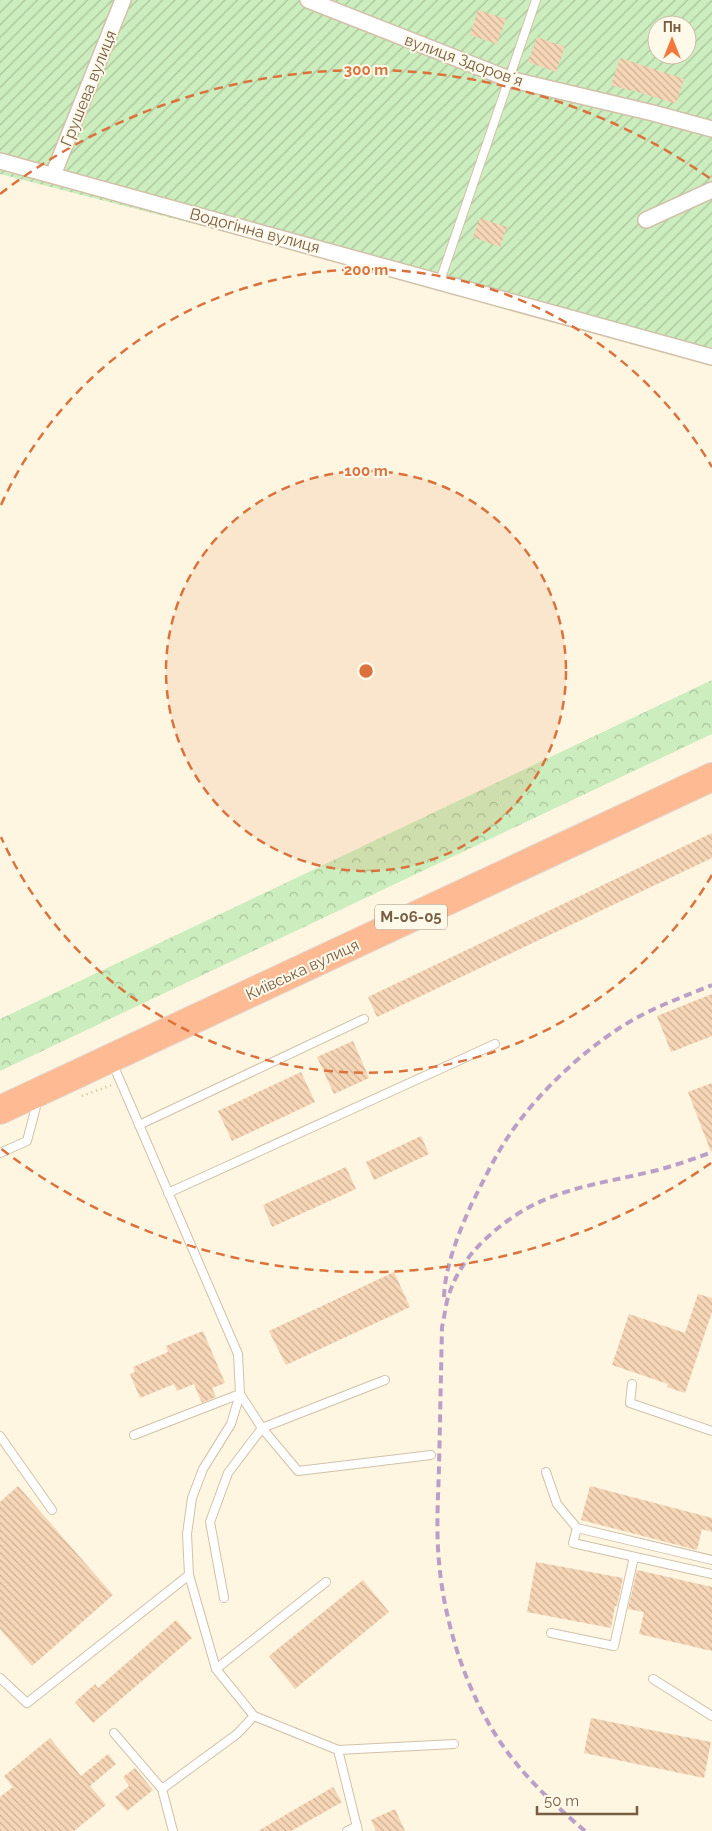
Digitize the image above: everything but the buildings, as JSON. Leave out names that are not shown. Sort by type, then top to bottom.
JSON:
[{"type":"highway","name":"Київська вулиця","points":[[0,1110],[40,1091],[115,1070],[712,777]]},
{"type":"street","name":"Грушева вулиця","points":[[54,175],[123,0]]},
{"type":"street","name":"вулиця Здоровʼя","points":[[308,0],[509,79],[712,129]]},
{"type":"street","name":"Водогінна вулиця","points":[[0,161],[712,357]]},
{"type":"street","points":[[646,220],[712,190]]},
{"type":"lane","points":[[440,281],[536,0]]},
{"type":"lane","points":[[139,1125],[364,1019]]},
{"type":"lane","points":[[168,1193],[496,1044]]},
{"type":"lane","points":[[115,1070],[238,1354],[240,1394],[231,1424],[203,1469],[192,1498],[188,1534],[190,1575],[216,1669],[254,1716],[338,1750],[454,1744]]},
{"type":"lane","points":[[0,1153],[26,1141],[40,1091]]},
{"type":"lane","points":[[224,1598],[210,1522],[228,1473],[262,1428],[384,1380]]},
{"type":"lane","points":[[632,1384],[630,1403],[712,1431]]},
{"type":"lane","points":[[240,1394],[262,1428],[298,1471],[431,1455]]},
{"type":"lane","points":[[134,1435],[240,1394]]},
{"type":"lane","points":[[0,1436],[52,1510]]},
{"type":"lane","points":[[546,1472],[557,1504],[577,1528],[712,1560]]},
{"type":"lane","points":[[577,1528],[573,1543],[712,1574]]},
{"type":"lane","points":[[551,1633],[614,1646],[634,1557]]},
{"type":"lane","points":[[0,1678],[27,1703],[190,1575]]},
{"type":"lane","points":[[216,1669],[326,1582]]},
{"type":"lane","points":[[653,1678],[712,1716]]},
{"type":"lane","points":[[162,1789],[237,1734],[254,1716]]},
{"type":"lane","points":[[114,1733],[162,1789],[173,1831]]},
{"type":"lane","points":[[338,1750],[358,1828],[347,1831]]},
{"type":"path","points":[[75,1098],[115,1070]]},
{"type":"green space","points":[[0,0],[712,0],[712,360],[612,336],[300,251],[0,174]]},
{"type":"green space","points":[[712,680],[712,734],[0,1071],[0,1019]]},
{"type":"railway","points":[[444,1297],[450,1261],[472,1203],[501,1148],[518,1122],[533,1104],[567,1069],[604,1038],[642,1015],[712,985]]},
{"type":"railway","points":[[585,1831],[538,1787],[516,1763],[497,1737],[475,1697],[451,1630],[442,1584],[438,1539],[442,1327],[447,1301],[458,1273],[482,1242],[509,1219],[529,1207],[569,1191],[658,1170],[712,1152]]}]
